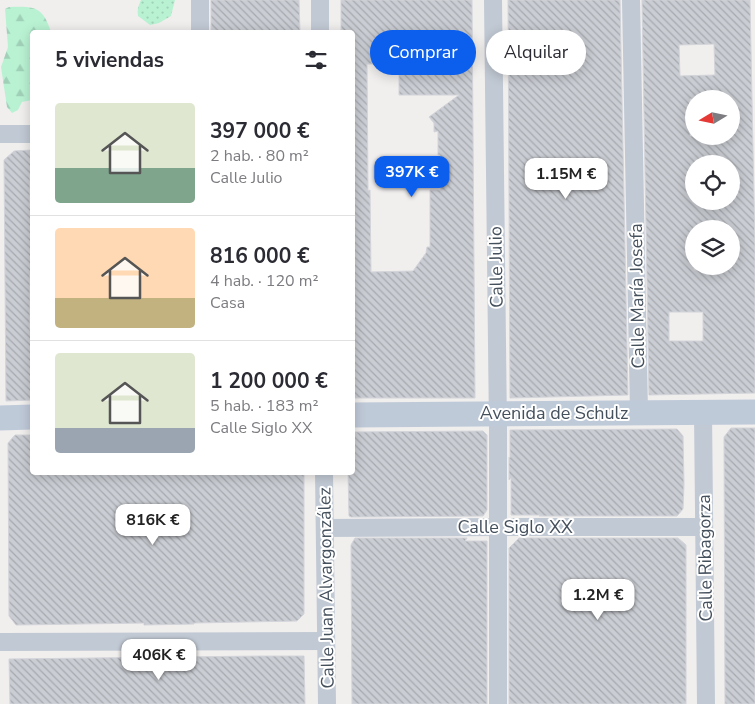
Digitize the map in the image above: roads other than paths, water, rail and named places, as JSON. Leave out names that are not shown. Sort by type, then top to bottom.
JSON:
[{"type":"street","points":[[200,0],[200,30]]},
{"type":"street","points":[[320,0],[320,30]]},
{"type":"street","name":"Calle Julio","points":[[493,0],[498,414],[498,704]]},
{"type":"street","name":"Calle María Josefa","points":[[631,0],[640,413]]},
{"type":"street","points":[[0,134],[30,134]]},
{"type":"street","name":"Calle Ribagorza","points":[[703,412],[706,704]]},
{"type":"street","name":"Avenida de Schulz","points":[[355,415],[755,412]]},
{"type":"street","points":[[0,418],[30,417]]},
{"type":"street","name":"Calle Juan Alvargonzález","points":[[324,475],[327,704]]},
{"type":"street","name":"Calle Siglo XX","points":[[325,528],[704,527]]},
{"type":"street","points":[[0,642],[326,641]]}]
